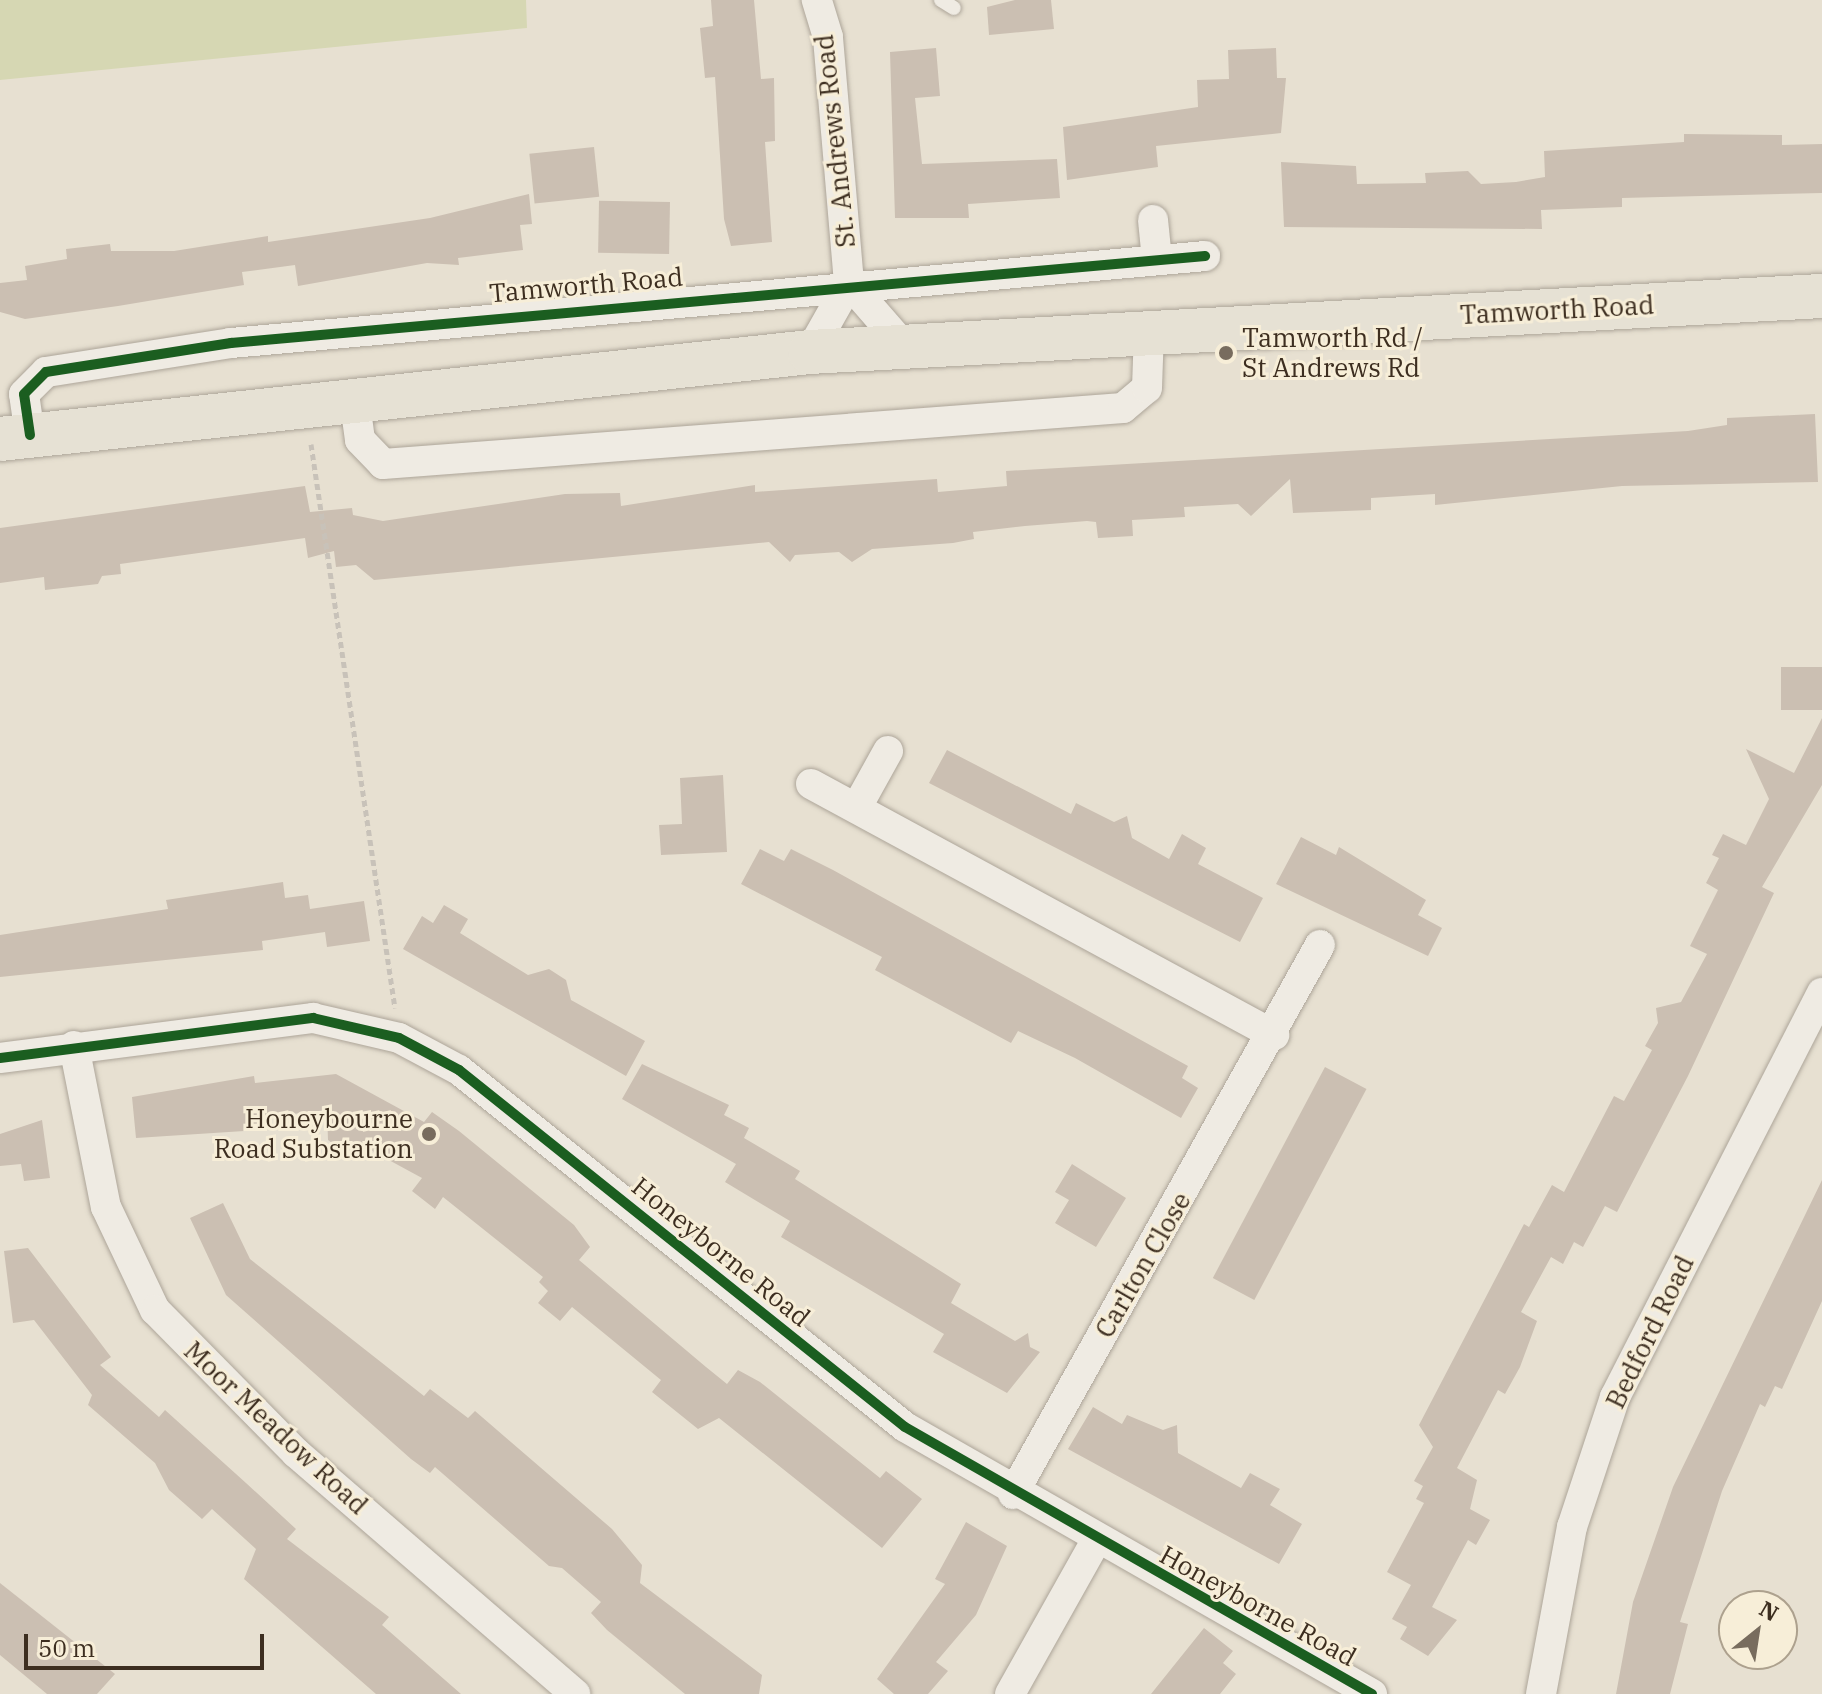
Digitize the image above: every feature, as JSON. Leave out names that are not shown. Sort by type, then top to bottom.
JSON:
[{"type":"main road","name":"Tamworth Road","points":[[15,437],[354,396],[810,352],[1822,296]]},
{"type":"street","name":"St. Andrews Road","points":[[810,352],[849,283],[828,37],[817,0]]},
{"type":"street","points":[[1153,220],[1157,260]]},
{"type":"street","name":"Tamworth Road","points":[[15,437],[24,394],[46,372],[433,320],[849,283],[1205,256]]},
{"type":"street","name":"St. Andrews Road","points":[[849,283],[904,346]]},
{"type":"street","points":[[354,396],[360,440],[383,464],[1123,408],[1147,388],[1149,331]]},
{"type":"street","points":[[857,807],[888,751]]},
{"type":"street","points":[[811,784],[1274,1035]]},
{"type":"street","name":"Carlton Close","points":[[1013,1494],[1274,1035],[1320,945]]},
{"type":"street","name":"Bedford Road","points":[[1541,1694],[1572,1527],[1615,1397],[1822,993]]},
{"type":"street","name":"Honeyborne Road","points":[[0,1058],[74,1046],[313,1018],[399,1038],[459,1070],[905,1427],[1013,1494],[1372,1694]]},
{"type":"street","name":"Moor Meadow Road","points":[[74,1046],[106,1207],[155,1310],[286,1444],[575,1694]]},
{"type":"street","points":[[1010,1694],[1096,1541]]},
{"type":"path","points":[[309,435],[399,1038]]},
{"type":"green space","points":[[0,0],[526,0],[527,28],[0,80]]},
{"type":"building","points":[[711,0],[754,0],[761,79],[774,78],[775,141],[765,142],[772,242],[731,246],[724,219],[715,77],[705,78],[700,28],[713,26]]},
{"type":"building","points":[[1015,0],[1051,0],[1054,29],[989,35],[987,7]]},
{"type":"building","points":[[936,48],[940,96],[915,98],[922,164],[1057,159],[1060,198],[968,204],[969,218],[895,218],[890,52]]},
{"type":"building","points":[[1276,48],[1277,78],[1286,78],[1281,133],[1156,146],[1158,167],[1067,180],[1063,127],[1198,107],[1197,80],[1229,79],[1228,50]]},
{"type":"building","points":[[1684,134],[1782,135],[1782,145],[1822,144],[1822,193],[1622,198],[1622,207],[1541,210],[1542,229],[1284,227],[1281,162],[1356,166],[1357,184],[1426,183],[1425,173],[1468,171],[1481,184],[1516,182],[1545,177],[1544,151],[1684,142]]},
{"type":"building","points":[[594,147],[599,197],[535,204],[529,154]]},
{"type":"building","points":[[529,194],[532,224],[520,225],[523,250],[458,258],[459,265],[427,263],[298,286],[295,265],[242,272],[244,285],[118,306],[25,319],[0,312],[0,283],[27,280],[25,266],[67,259],[66,249],[110,244],[111,251],[174,251],[268,236],[268,242],[430,218]]},
{"type":"building","points":[[599,201],[670,202],[669,254],[598,253]]},
{"type":"building","points":[[1815,414],[1818,482],[1622,486],[1435,505],[1435,494],[1371,498],[1371,510],[1293,513],[1290,479],[1251,516],[1238,504],[1184,507],[1185,517],[1132,520],[1133,536],[1098,538],[1096,522],[1087,521],[1025,526],[973,532],[974,539],[953,543],[872,549],[852,562],[839,552],[795,555],[790,562],[769,542],[374,580],[356,565],[336,567],[334,551],[308,558],[305,538],[120,564],[121,574],[102,576],[98,584],[45,590],[44,577],[0,583],[0,528],[305,486],[310,512],[352,508],[353,515],[383,521],[565,494],[620,493],[621,506],[755,485],[755,492],[937,479],[938,492],[1007,486],[1006,471],[1688,431],[1727,425],[1727,418]]},
{"type":"building","points":[[1781,667],[1822,667],[1822,710],[1781,710]]},
{"type":"building","points":[[1822,718],[1822,785],[1762,887],[1774,893],[1688,1076],[1617,1212],[1605,1206],[1583,1247],[1574,1242],[1563,1264],[1551,1257],[1521,1312],[1537,1321],[1520,1367],[1505,1394],[1498,1390],[1457,1468],[1477,1480],[1470,1509],[1490,1520],[1476,1545],[1468,1540],[1432,1607],[1457,1620],[1428,1656],[1400,1639],[1407,1627],[1392,1619],[1411,1585],[1387,1572],[1424,1503],[1416,1499],[1423,1486],[1414,1481],[1433,1447],[1419,1425],[1524,1224],[1529,1227],[1552,1185],[1564,1192],[1614,1096],[1624,1101],[1652,1050],[1645,1046],[1658,1023],[1656,1008],[1681,1002],[1707,954],[1690,946],[1718,890],[1706,883],[1719,858],[1712,855],[1723,834],[1746,845],[1769,799],[1746,749],[1794,773]]},
{"type":"building","points":[[947,750],[1071,814],[1076,803],[1114,822],[1127,816],[1132,838],[1169,859],[1182,834],[1206,848],[1198,864],[1263,898],[1240,942],[929,783]]},
{"type":"building","points":[[723,775],[727,852],[661,855],[659,825],[682,824],[680,778]]},
{"type":"building","points":[[1301,837],[1336,855],[1339,847],[1426,900],[1418,915],[1442,928],[1428,956],[1276,884]]},
{"type":"building","points":[[760,849],[784,861],[791,849],[833,870],[1188,1066],[1182,1078],[1198,1088],[1181,1118],[1075,1058],[1018,1031],[1011,1043],[875,970],[882,957],[741,884]]},
{"type":"building","points":[[283,882],[285,898],[308,895],[310,909],[364,901],[370,941],[327,947],[325,932],[262,941],[263,950],[0,977],[0,935],[168,909],[166,900]]},
{"type":"building","points":[[444,905],[468,919],[460,933],[528,975],[549,969],[566,980],[571,1000],[645,1041],[626,1076],[403,949],[422,916],[433,923]]},
{"type":"building","points":[[642,1064],[729,1105],[724,1115],[749,1128],[744,1138],[800,1171],[795,1179],[961,1284],[951,1303],[1015,1341],[1028,1333],[1030,1347],[1040,1352],[1007,1393],[933,1352],[944,1334],[781,1237],[790,1221],[725,1182],[736,1164],[622,1099]]},
{"type":"building","points":[[1325,1067],[1366,1089],[1254,1300],[1213,1278]]},
{"type":"building","points":[[336,1074],[424,1122],[432,1112],[459,1131],[574,1225],[590,1247],[579,1260],[727,1384],[738,1370],[760,1382],[880,1478],[886,1471],[922,1499],[882,1548],[719,1418],[698,1429],[652,1392],[661,1380],[572,1307],[560,1321],[538,1303],[548,1291],[539,1282],[543,1277],[443,1197],[435,1209],[412,1191],[422,1178],[363,1146],[339,1148],[328,1140],[327,1110],[259,1118],[261,1130],[136,1138],[132,1097],[254,1076],[255,1083]]},
{"type":"building","points":[[42,1120],[50,1178],[24,1181],[21,1164],[0,1166],[0,1134]]},
{"type":"building","points":[[1072,1164],[1126,1198],[1096,1247],[1055,1223],[1069,1200],[1055,1192]]},
{"type":"building","points":[[1822,1180],[1822,1301],[1782,1389],[1775,1386],[1765,1407],[1760,1404],[1722,1491],[1680,1622],[1688,1624],[1670,1694],[1616,1694],[1633,1602],[1673,1487]]},
{"type":"building","points":[[223,1203],[250,1259],[424,1396],[430,1389],[468,1418],[475,1411],[612,1529],[642,1565],[640,1583],[762,1675],[759,1694],[685,1694],[607,1630],[591,1613],[601,1602],[562,1568],[549,1566],[435,1467],[430,1473],[411,1459],[226,1295],[190,1218]]},
{"type":"building","points":[[28,1248],[111,1357],[100,1365],[159,1417],[165,1410],[246,1483],[296,1529],[287,1539],[389,1617],[382,1625],[461,1694],[376,1694],[244,1579],[256,1549],[212,1509],[202,1519],[169,1490],[155,1463],[88,1405],[92,1395],[34,1320],[13,1323],[4,1251]]},
{"type":"building","points":[[1093,1407],[1122,1424],[1127,1415],[1163,1430],[1177,1425],[1178,1453],[1241,1488],[1250,1473],[1280,1489],[1270,1505],[1302,1524],[1279,1564],[1068,1449]]},
{"type":"building","points":[[966,1522],[1007,1546],[976,1615],[936,1662],[948,1671],[928,1694],[894,1694],[877,1679],[945,1584],[935,1579]]},
{"type":"building","points":[[0,1583],[115,1674],[97,1694],[47,1694],[0,1655]]},
{"type":"building","points":[[1204,1628],[1233,1651],[1223,1663],[1236,1674],[1220,1694],[1151,1694]]},
{"type":"cycle path","points":[[30,435],[24,394],[46,372],[231,343],[1205,256]]},
{"type":"cycle path","points":[[0,1058],[313,1018],[399,1038],[459,1070],[905,1427],[1372,1694]]},
{"type":"place","name":"Tamworth Rd / St Andrews Rd","points":[[1226,353]]},
{"type":"place","name":"Honeybourne Road Substation","points":[[429,1134]]}]
